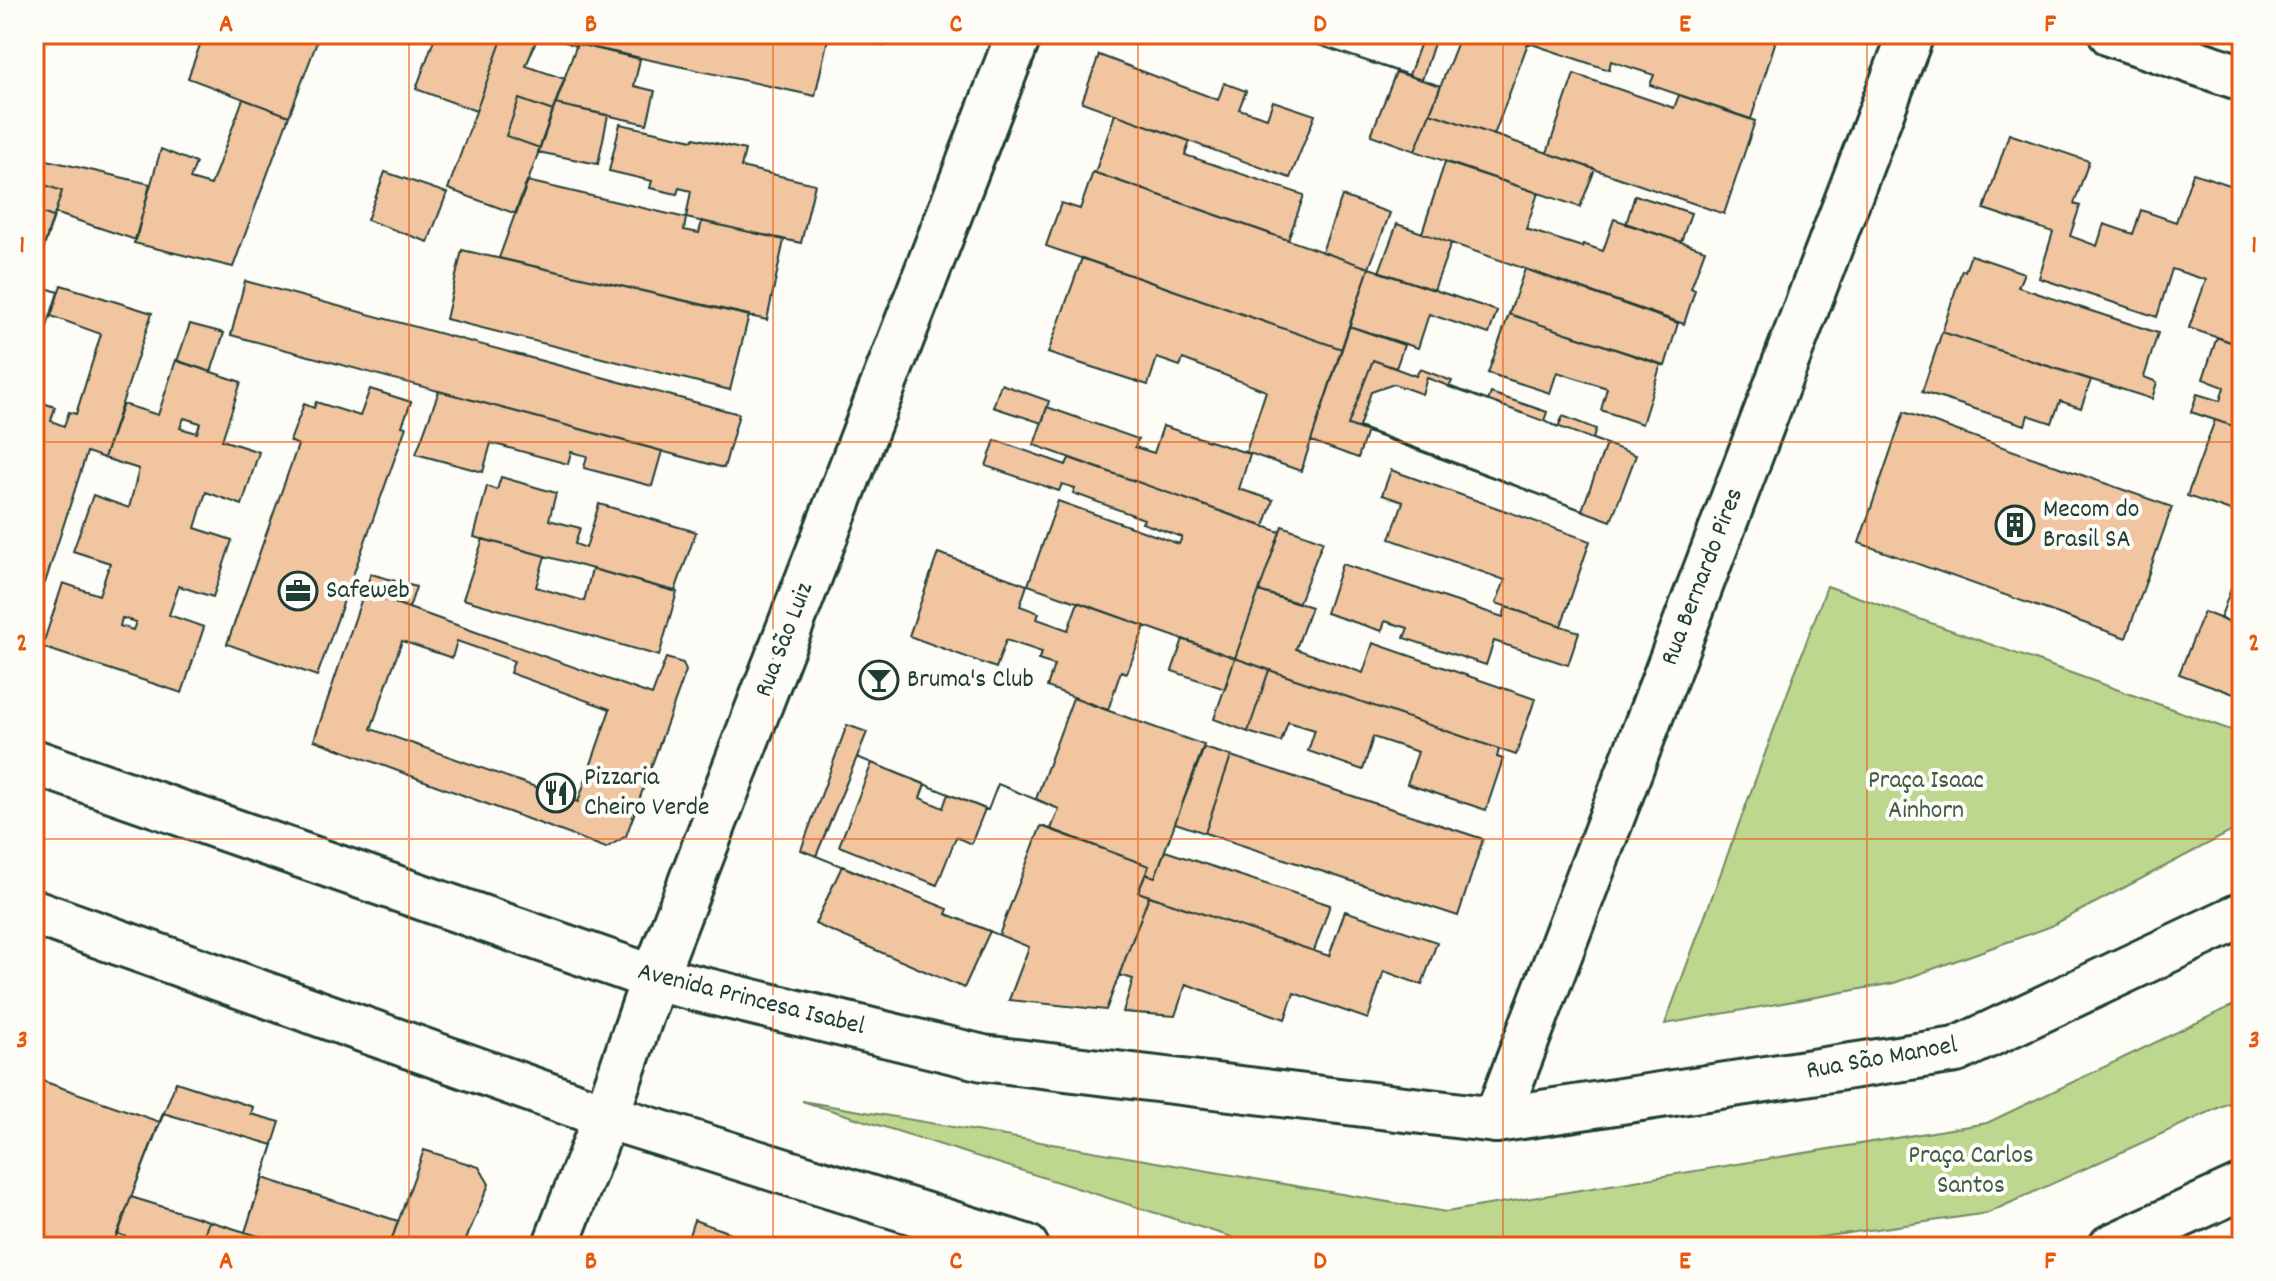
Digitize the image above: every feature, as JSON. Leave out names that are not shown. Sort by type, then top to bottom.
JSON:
[{"type":"main road","name":"Rua São Luiz","points":[[555,1247],[606,1116],[654,978],[1019,34]]},
{"type":"main road","name":"Rua Bernardo Pires","points":[[1496,1120],[1911,34]]},
{"type":"main road","points":[[2112,34],[2242,78]]},
{"type":"main road","name":"Avenida Princesa Isabel","points":[[34,762],[654,978],[983,1058],[1496,1120]]},
{"type":"main road","points":[[34,912],[606,1116],[1026,1247]]},
{"type":"main road","name":"Rua São Manoel","points":[[1496,1120],[1956,1050],[2242,915]]},
{"type":"main road","points":[[2111,1247],[2242,1187]]},
{"type":"green space","name":"Praça Isaac Ainhorn","points":[[1827,586],[2242,734],[2242,826],[2049,927],[1894,983],[1665,1024]]},
{"type":"green space","name":"Praça Carlos Santos","points":[[2242,1001],[2242,1097],[1988,1213],[1752,1247],[1263,1247],[802,1101],[1446,1212],[1987,1123]]},
{"type":"building","points":[[34,34],[41,34],[34,53]]},
{"type":"building","points":[[204,34],[305,34],[318,39],[289,116],[188,78]]},
{"type":"building","points":[[436,34],[504,34],[476,111],[416,89]]},
{"type":"building","points":[[504,34],[539,34],[526,66],[565,79],[553,111],[519,99],[506,136],[540,148],[516,214],[448,189]]},
{"type":"building","points":[[544,34],[580,34],[576,46]]},
{"type":"building","points":[[580,34],[829,34],[815,96],[577,44]]},
{"type":"building","points":[[835,34],[887,34],[883,46]]},
{"type":"building","points":[[1286,34],[1437,34],[1422,80]]},
{"type":"building","points":[[1286,34],[1424,34],[1409,75]]},
{"type":"building","points":[[1461,34],[1502,34],[1528,43],[1494,135],[1430,113]]},
{"type":"building","points":[[1502,34],[1770,34],[1775,43],[1751,119],[1650,85],[1654,75],[1611,61],[1609,70]]},
{"type":"building","points":[[577,44],[640,59],[634,86],[655,91],[647,124],[555,104]]},
{"type":"building","points":[[1099,55],[1218,100],[1224,83],[1246,91],[1239,109],[1267,118],[1273,101],[1315,115],[1290,178],[1082,102]]},
{"type":"building","points":[[1396,72],[1441,86],[1415,151],[1371,135]]},
{"type":"building","points":[[1574,74],[1674,108],[1679,95],[1755,121],[1724,214],[1547,153]]},
{"type":"building","points":[[243,99],[289,116],[233,267],[134,243],[161,149],[196,163],[190,179],[211,185]]},
{"type":"building","points":[[519,99],[553,111],[540,148],[506,136]]},
{"type":"building","points":[[555,104],[608,115],[598,164],[538,152]]},
{"type":"building","points":[[1430,113],[1595,169],[1580,207],[1415,151]]},
{"type":"building","points":[[1115,114],[1190,141],[1185,155],[1304,195],[1288,240],[1095,173]]},
{"type":"building","points":[[620,124],[745,150],[741,167],[815,184],[801,243],[686,218],[691,191],[679,188],[677,194],[650,188],[652,181],[609,171]]},
{"type":"building","points":[[2009,134],[2089,161],[2074,204],[2080,206],[2070,236],[2097,246],[2104,224],[2133,234],[2141,210],[2176,222],[2193,173],[2242,189],[2242,346],[2189,328],[2206,280],[2172,269],[2157,317],[2039,278],[2053,232],[1984,209]]},
{"type":"building","points":[[34,157],[150,184],[136,240],[55,213],[62,191],[34,181]]},
{"type":"building","points":[[1445,162],[1538,193],[1526,229],[1603,251],[1614,219],[1705,250],[1691,288],[1695,290],[1684,324],[1422,233]]},
{"type":"building","points":[[385,172],[447,193],[428,242],[367,220]]},
{"type":"building","points":[[1093,172],[1369,268],[1342,349],[1046,246],[1061,203],[1080,209]]},
{"type":"building","points":[[34,181],[62,191],[34,278]]},
{"type":"building","points":[[527,181],[686,218],[684,230],[699,233],[702,221],[784,240],[767,320],[499,258]]},
{"type":"building","points":[[1635,195],[1691,213],[1681,242],[1626,224]]},
{"type":"building","points":[[1342,196],[1390,213],[1369,268],[1322,252]]},
{"type":"building","points":[[34,210],[53,217],[34,278]]},
{"type":"building","points":[[34,210],[53,217],[34,278]]},
{"type":"building","points":[[1397,224],[1451,243],[1434,290],[1379,272]]},
{"type":"building","points":[[462,250],[749,315],[730,390],[446,319]]},
{"type":"building","points":[[1971,255],[2024,273],[2018,287],[2158,333],[2144,377],[2157,382],[2152,399],[1942,332],[1962,270],[1965,271]]},
{"type":"building","points":[[1082,258],[1342,349],[1301,471],[1246,452],[1266,391],[1183,359],[1180,366],[1157,358],[1148,385],[1048,353]]},
{"type":"building","points":[[1369,268],[1497,311],[1489,334],[1429,314],[1418,348],[1349,326]]},
{"type":"building","points":[[1525,269],[1678,323],[1665,366],[1509,314]]},
{"type":"building","points":[[245,281],[739,414],[724,468],[231,335]]},
{"type":"building","points":[[34,284],[58,292],[34,368]]},
{"type":"building","points":[[34,284],[58,292],[34,368]]},
{"type":"building","points":[[61,285],[152,313],[104,458],[87,452],[45,583],[34,579],[34,400],[55,407],[51,421],[64,426],[69,412],[76,414],[101,334],[51,316]]},
{"type":"building","points":[[1509,314],[1661,364],[1642,424],[1601,410],[1607,388],[1557,372],[1550,393],[1488,373]]},
{"type":"building","points":[[190,324],[224,333],[211,372],[177,361]]},
{"type":"building","points":[[1349,326],[1404,345],[1396,368],[1373,360],[1348,425],[1367,431],[1358,458],[1311,441]]},
{"type":"building","points":[[1942,332],[2091,380],[2081,408],[2060,401],[2052,423],[2028,415],[2025,425],[1922,392]]},
{"type":"building","points":[[2217,337],[2242,346],[2242,429],[2191,412],[2197,394],[2220,401],[2224,387],[2203,379]]},
{"type":"building","points":[[176,360],[241,382],[222,440],[259,452],[242,505],[206,492],[195,528],[232,540],[213,597],[179,586],[169,615],[204,627],[182,693],[42,647],[63,583],[99,595],[110,563],[73,551],[93,495],[129,508],[139,469],[104,458],[123,404],[158,415]],"holes":[[[184,418],[200,423],[197,433],[180,428]],[[122,618],[136,622],[133,630],[120,626]]]},
{"type":"building","points":[[1373,360],[1416,376],[1420,369],[1452,381],[1449,387],[1488,401],[1491,393],[1547,412],[1544,421],[1558,427],[1563,416],[1596,429],[1593,439],[1636,455],[1611,521],[1348,425]]},
{"type":"building","points":[[1427,378],[1606,444],[1582,510],[1359,427],[1371,392],[1394,384],[1422,394]]},
{"type":"building","points":[[1001,384],[1049,401],[1042,423],[993,407]]},
{"type":"building","points":[[370,389],[411,402],[402,426],[406,427],[317,676],[227,644],[298,445],[290,441],[304,404],[314,408],[316,402],[360,416]]},
{"type":"building","points":[[439,391],[662,451],[652,486],[584,468],[587,456],[571,452],[568,464],[491,443],[483,472],[416,454]]},
{"type":"building","points":[[1047,407],[1138,439],[1135,447],[1154,453],[1163,426],[1250,454],[1239,489],[1273,500],[1264,527],[1034,445]]},
{"type":"building","name":"Mecom do Brasil SA","points":[[1904,412],[2172,507],[2126,638],[1859,543]]},
{"type":"building","points":[[2215,420],[2242,429],[2242,515],[2187,496]]},
{"type":"building","points":[[995,440],[1066,465],[1069,458],[1280,532],[1235,658],[1028,585],[1058,501],[1179,544],[1182,537],[1142,523],[1144,519],[1073,493],[1075,488],[1062,484],[1059,491],[986,466]]},
{"type":"building","points":[[1391,470],[1590,541],[1561,626],[1496,603],[1505,580],[1390,539],[1403,502],[1382,495]]},
{"type":"building","points":[[501,477],[556,493],[549,520],[580,528],[575,544],[586,548],[599,504],[696,532],[675,591],[474,537],[487,486],[497,490]]},
{"type":"building","points":[[1282,526],[1323,541],[1298,604],[1259,591]]},
{"type":"building","points":[[483,539],[545,556],[536,587],[584,601],[592,569],[677,592],[659,656],[463,599]]},
{"type":"building","points":[[938,553],[1027,585],[1020,606],[1039,613],[1037,619],[1068,630],[1078,602],[1145,626],[1127,673],[1121,671],[1108,710],[1047,687],[1054,665],[1038,660],[1042,652],[1006,640],[996,668],[909,636]]},
{"type":"building","points":[[2242,559],[2242,627],[2220,619]]},
{"type":"building","points":[[2242,559],[2242,627],[2220,619]]},
{"type":"building","points":[[1342,564],[1503,617],[1506,607],[1579,632],[1568,665],[1494,641],[1486,665],[1404,638],[1408,628],[1385,621],[1382,631],[1326,613]]},
{"type":"building","points":[[371,574],[416,587],[409,608],[364,592]]},
{"type":"building","points":[[1259,591],[1311,607],[1296,649],[1363,673],[1373,643],[1535,699],[1516,755],[1235,658]]},
{"type":"building","points":[[364,592],[652,695],[666,658],[683,663],[686,671],[626,836],[606,848],[314,740]]},
{"type":"building","points":[[2204,612],[2242,627],[2242,697],[2179,674]]},
{"type":"building","points":[[1183,639],[1235,658],[1225,689],[1172,671]]},
{"type":"building","points":[[402,641],[452,658],[457,641],[514,661],[510,673],[610,709],[578,802],[371,729]]},
{"type":"building","points":[[1235,658],[1269,670],[1248,732],[1214,719]]},
{"type":"building","points":[[1269,670],[1499,749],[1497,757],[1503,759],[1486,810],[1407,784],[1418,752],[1373,737],[1363,770],[1308,751],[1315,730],[1288,722],[1281,742],[1248,732]]},
{"type":"building","points":[[1073,698],[1204,745],[1155,877],[1146,874],[1149,866],[1051,829],[1059,809],[1036,799]]},
{"type":"building","points":[[847,725],[867,732],[857,757],[988,810],[998,784],[1059,809],[1051,829],[1041,826],[999,935],[946,914],[948,909],[801,850]]},
{"type":"building","points":[[1204,748],[1231,756],[1205,833],[1175,823]]},
{"type":"building","points":[[1231,756],[1483,839],[1458,916],[1205,833]]},
{"type":"building","points":[[857,757],[988,810],[998,784],[1059,809],[1051,829],[1041,826],[999,935],[946,914],[948,909],[816,856]]},
{"type":"building","points":[[872,763],[925,784],[920,798],[943,808],[948,794],[985,809],[971,844],[956,837],[937,885],[839,846]]},
{"type":"building","points":[[1041,826],[1149,866],[1138,892],[1149,896],[1106,1010],[1009,1000],[1029,947],[999,935]]},
{"type":"building","points":[[1165,851],[1330,905],[1314,951],[1138,892],[1146,874],[1155,877]]},
{"type":"building","points":[[842,866],[948,909],[946,914],[990,931],[964,988],[815,924]]},
{"type":"building","points":[[1149,896],[1329,956],[1345,911],[1437,942],[1422,985],[1384,971],[1368,1019],[1294,993],[1285,1019],[1186,984],[1175,1016],[1123,1012],[1133,979],[1119,975]]},
{"type":"building","points":[[34,1078],[160,1122],[112,1247],[34,1247]]},
{"type":"building","points":[[176,1082],[253,1107],[251,1114],[280,1122],[245,1232],[131,1197]]},
{"type":"building","points":[[163,1113],[273,1145],[245,1232],[131,1197]]},
{"type":"building","points":[[424,1150],[479,1167],[489,1184],[463,1247],[389,1247]]},
{"type":"building","points":[[263,1178],[398,1221],[389,1247],[295,1247],[245,1232]]},
{"type":"building","points":[[131,1197],[209,1221],[200,1247],[154,1247],[118,1234]]},
{"type":"building","points":[[694,1220],[769,1247],[685,1247]]},
{"type":"building","points":[[209,1221],[245,1232],[295,1247],[200,1247]]},
{"type":"place","name":"Mecom do Brasil SA","points":[[2015,525]]},
{"type":"place","name":"Safeweb","points":[[298,591]]},
{"type":"place","name":"Bruma's Club","points":[[879,680]]},
{"type":"place","name":"Pizzaria Cheiro Verde","points":[[556,793]]}]
